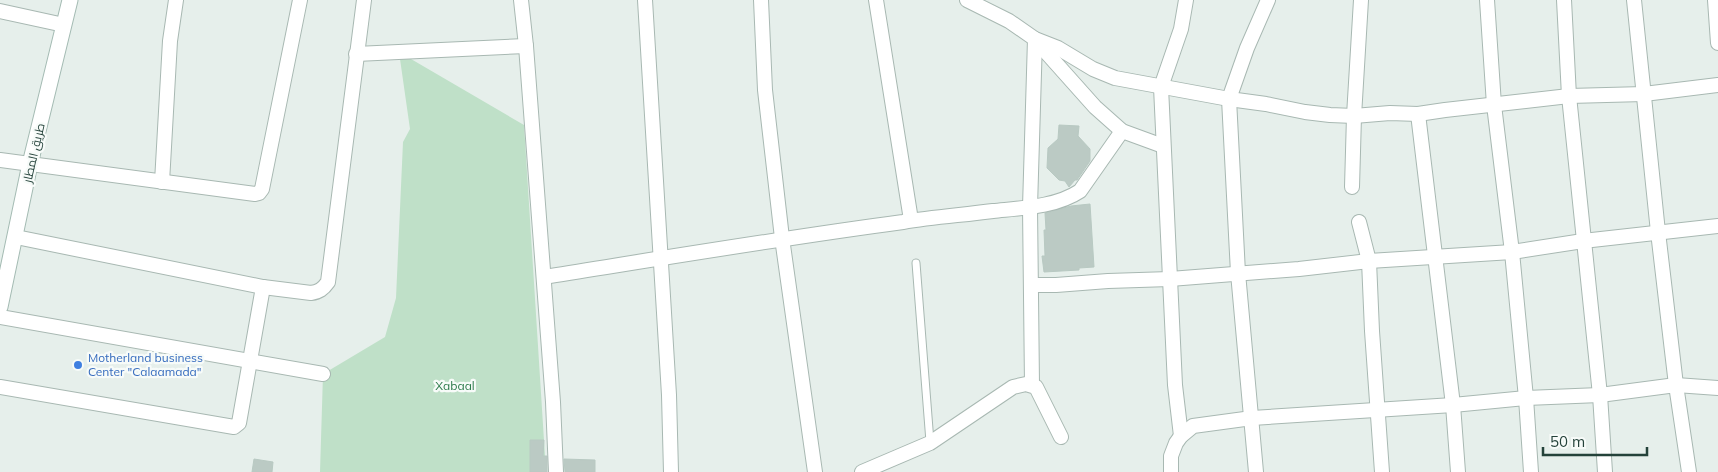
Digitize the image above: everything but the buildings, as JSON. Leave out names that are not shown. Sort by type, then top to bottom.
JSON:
[{"type":"main road","name":"طريق المطار","points":[[0,307],[30,164],[70,0]]},
{"type":"street","points":[[162,182],[170,41],[176,0]]},
{"type":"street","points":[[0,160],[259,193],[262,189],[300,0]]},
{"type":"street","points":[[16,237],[263,287],[311,293],[318,292],[328,282],[364,0]]},
{"type":"street","points":[[521,0],[544,277],[556,472]]},
{"type":"street","points":[[645,0],[669,395],[671,472]]},
{"type":"street","points":[[760,0],[765,90],[782,238],[815,472]]},
{"type":"street","points":[[876,0],[910,220]]},
{"type":"street","points":[[967,0],[1009,21],[1035,39],[1058,48],[1093,70],[1115,78],[1305,112],[1354,116],[1390,113],[1418,114],[1569,96],[1644,94],[1718,85]]},
{"type":"street","points":[[1181,436],[1175,385],[1161,87],[1181,29],[1186,0]]},
{"type":"street","points":[[1256,472],[1238,273],[1235,184],[1229,99],[1247,48],[1268,0]]},
{"type":"street","points":[[1352,187],[1361,0]]},
{"type":"street","points":[[1487,0],[1494,105],[1512,252],[1531,472]]},
{"type":"street","points":[[1564,0],[1569,96],[1600,395],[1605,472]]},
{"type":"street","points":[[1634,0],[1676,385],[1690,472]]},
{"type":"street","points":[[1715,0],[1718,43]]},
{"type":"street","points":[[0,11],[64,25]]},
{"type":"street","points":[[1035,39],[1094,107],[1122,131],[1163,146]]},
{"type":"street","points":[[1032,385],[1030,207],[1035,39]]},
{"type":"street","points":[[356,54],[526,46]]},
{"type":"street","points":[[1418,114],[1453,405],[1458,472]]},
{"type":"street","points":[[544,277],[782,238],[910,220],[1030,207],[1070,197],[1080,190],[1122,131]]},
{"type":"street","points":[[1359,222],[1369,261],[1382,472]]},
{"type":"street","points":[[1030,285],[1056,285],[1108,280],[1170,279],[1299,269],[1369,261],[1512,252],[1584,241],[1718,226]]},
{"type":"street","points":[[0,387],[234,427],[239,423],[263,287]]},
{"type":"street","points":[[0,317],[323,374]]},
{"type":"street","points":[[862,472],[930,443],[1013,388],[1026,384],[1036,387],[1061,436]]},
{"type":"street","points":[[1171,472],[1170,456],[1176,443],[1193,426],[1252,418],[1453,405],[1526,398],[1600,395],[1676,385],[1718,388]]},
{"type":"lane","points":[[916,263],[930,443]]},
{"type":"green space","name":"Xabaal","points":[[399,52],[524,125],[546,472],[320,472],[323,374],[385,337],[396,298],[403,142],[410,129]]},
{"type":"place","name":"Motherland business Center \"Calaamada\"","points":[[78,365]]}]
